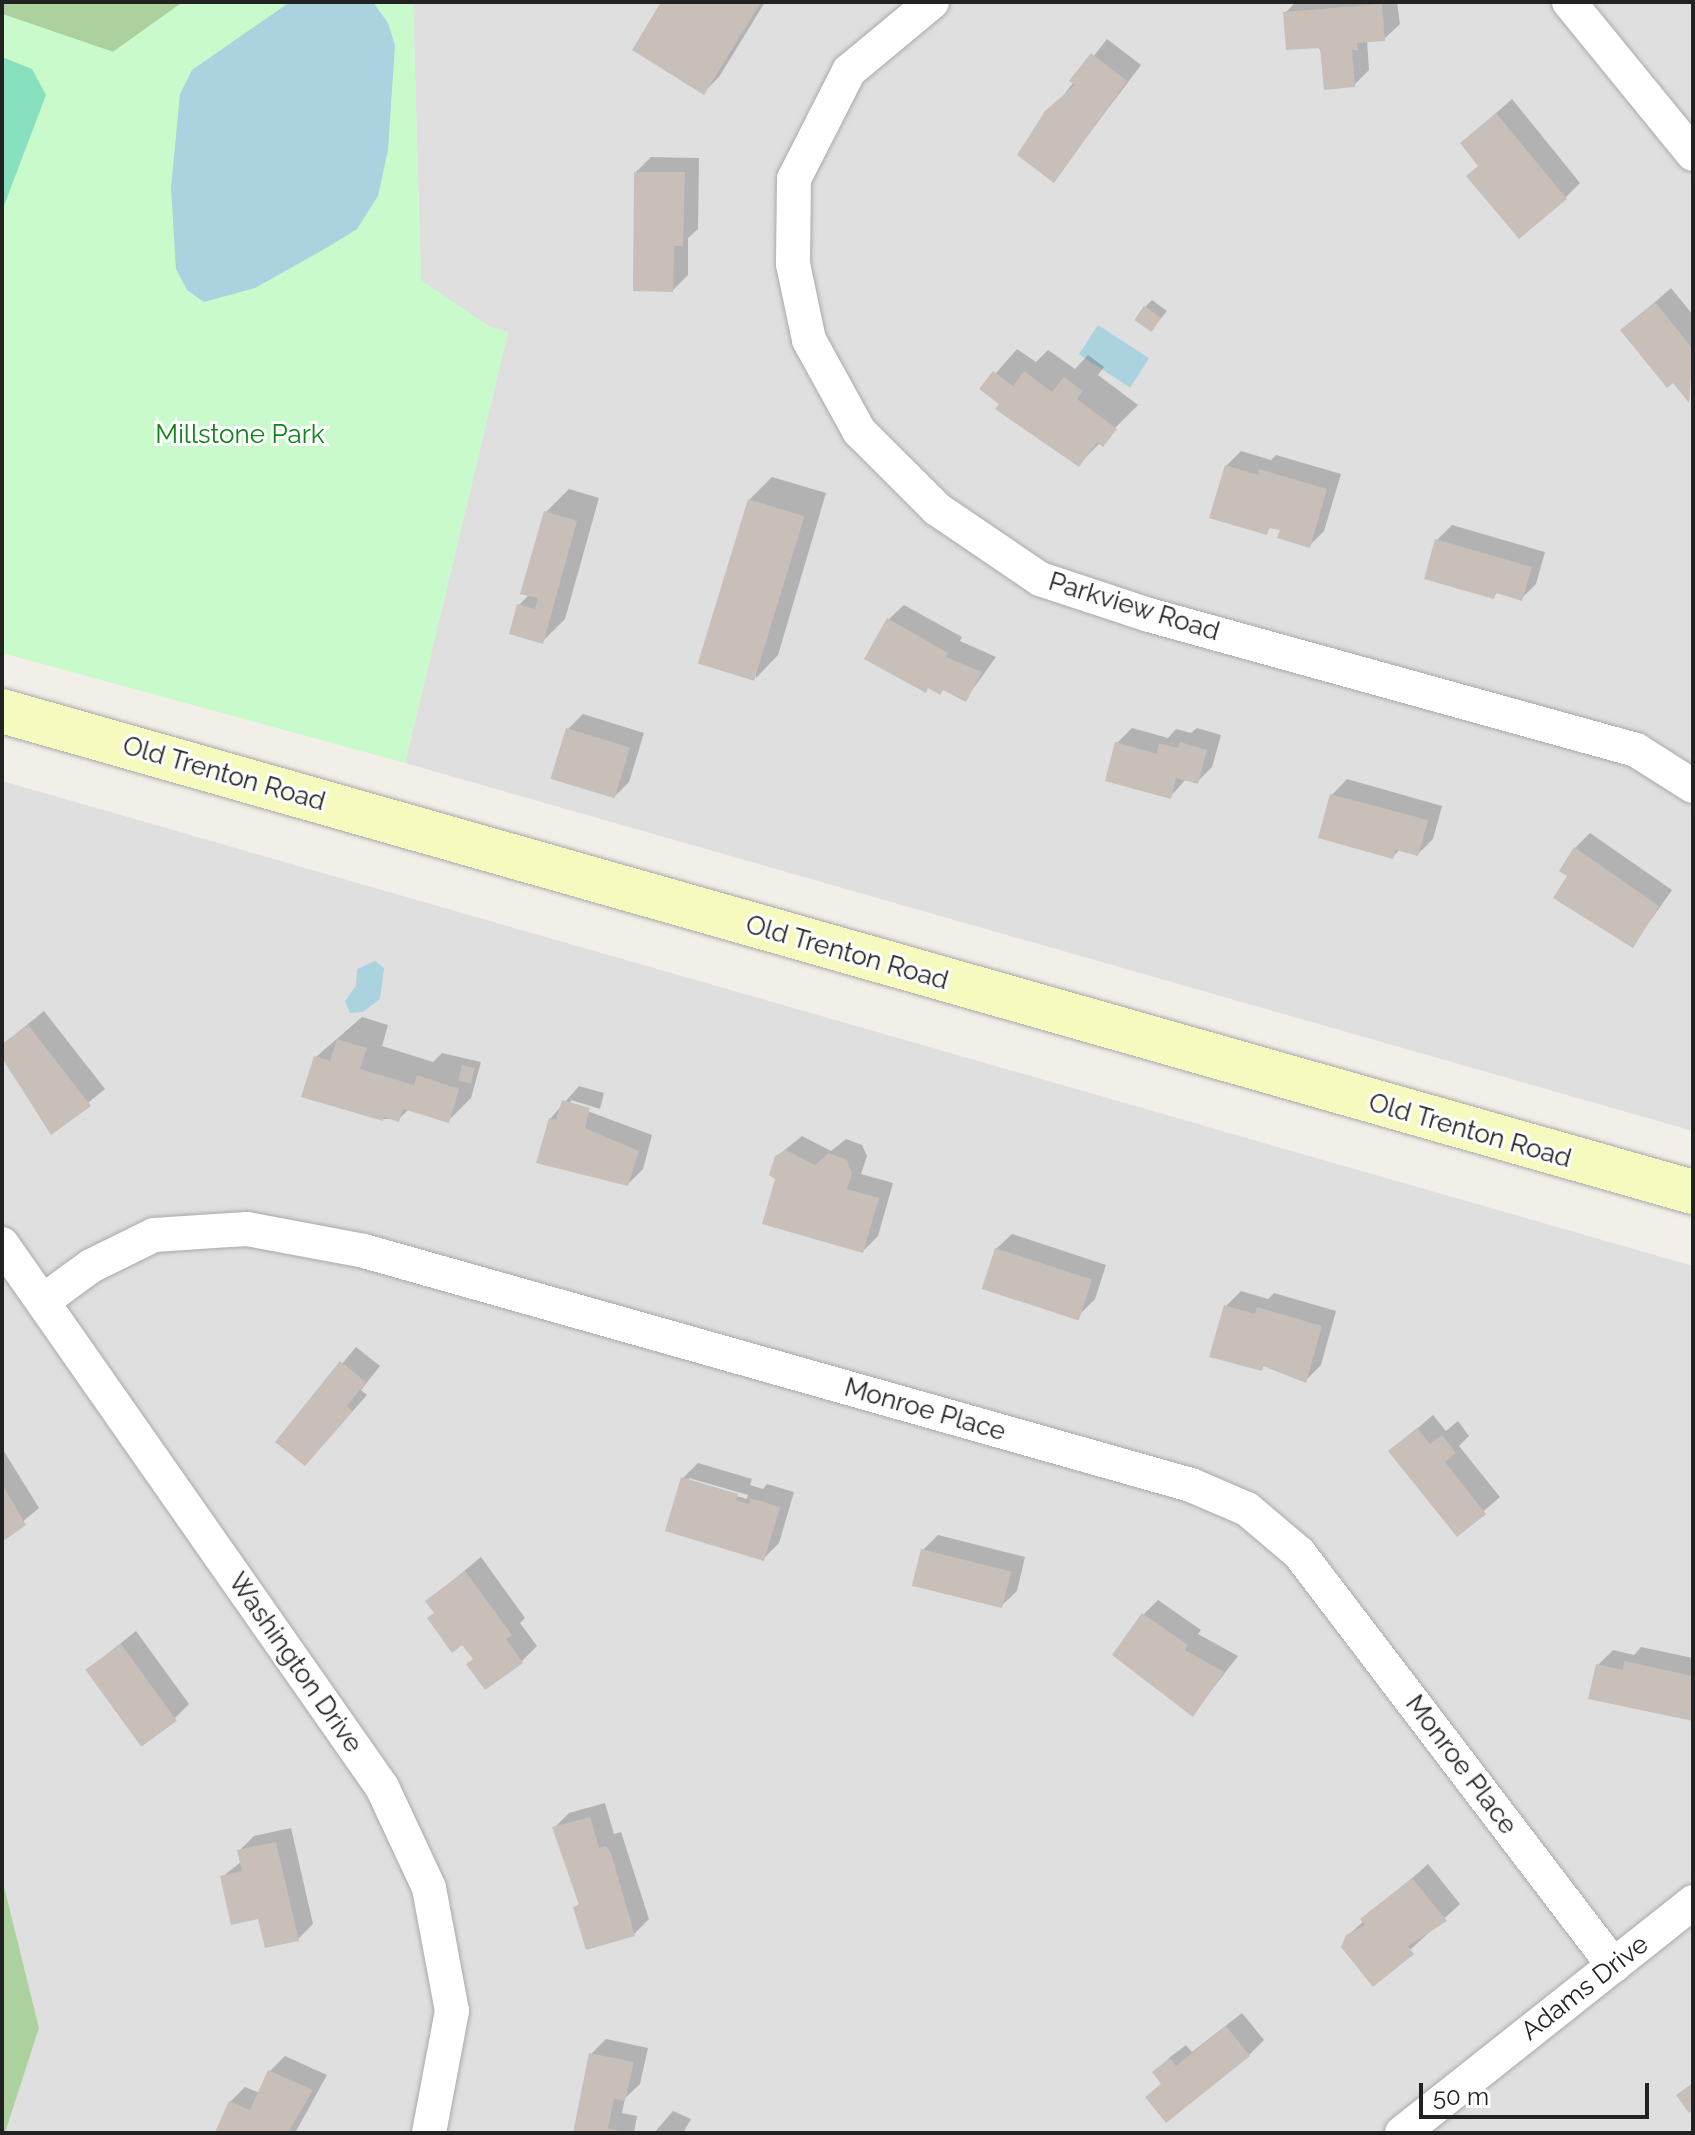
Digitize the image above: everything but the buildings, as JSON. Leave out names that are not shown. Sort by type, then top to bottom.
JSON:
[{"type":"main road","name":"Old Trenton Road","points":[[2,711],[1693,1192]]},
{"type":"street","name":"Parkview Road","points":[[932,2],[849,71],[794,179],[793,264],[809,340],[859,431],[937,509],[1040,579],[1149,615],[1636,750],[1693,786]]},
{"type":"street","points":[[1569,2],[1693,154]]},
{"type":"street","name":"Monroe Place","points":[[43,1301],[91,1266],[154,1235],[247,1229],[364,1251],[1191,1485],[1247,1509],[1299,1553],[1614,1966]]},
{"type":"street","name":"Washington Drive","points":[[2,1244],[382,1787],[429,1888],[452,2011],[429,2133]]},
{"type":"street","name":"Adams Drive","points":[[1402,2133],[1693,1902]]},
{"type":"shaded area","points":[[413,2],[1693,2],[1693,1131],[405,763],[508,332],[490,327],[421,281]]},
{"type":"shaded area","points":[[2,781],[1693,1266],[1693,2133],[5,2133],[39,2028],[2,1878]]},
{"type":"green space","points":[[2,2],[183,2],[113,52],[2,14]]},
{"type":"green space","name":"Millstone Park","points":[[183,2],[413,2],[421,280],[490,327],[508,332],[405,763],[2,653],[2,14],[113,52]]},
{"type":"green space","points":[[2,57],[32,69],[46,95],[2,211]]},
{"type":"green space","points":[[2,1878],[39,2028],[5,2133],[2,2133]]},
{"type":"water","points":[[290,2],[373,2],[388,23],[395,45],[388,150],[378,196],[357,229],[328,247],[255,288],[204,302],[187,290],[176,269],[171,188],[180,94],[192,70]]},
{"type":"water","points":[[1098,325],[1149,358],[1130,388],[1079,354]]},
{"type":"water","points":[[375,961],[384,968],[380,999],[363,1012],[350,1013],[345,1001],[356,986],[357,969]]}]
